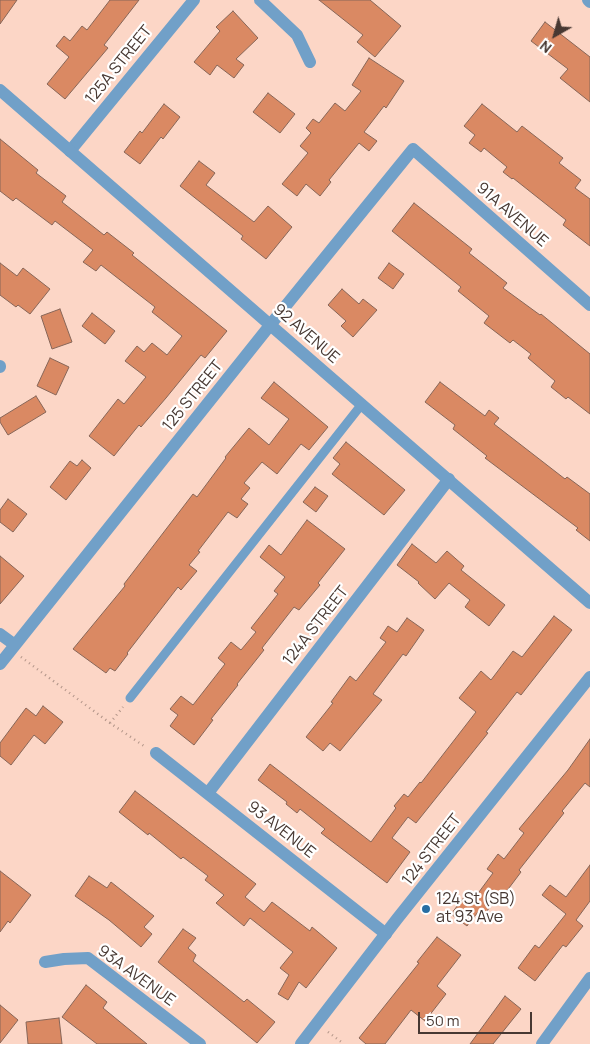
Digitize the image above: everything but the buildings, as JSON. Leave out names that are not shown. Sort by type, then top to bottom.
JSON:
[{"type":"street","name":"125A STREET","points":[[70,151],[194,0]]},
{"type":"street","points":[[260,0],[297,35],[310,62]]},
{"type":"street","name":"92 AVENUE","points":[[0,90],[590,602]]},
{"type":"street","name":"91A AVENUE","points":[[413,149],[590,305]]},
{"type":"street","name":"125 STREET","points":[[0,664],[18,651],[270,324],[413,149]]},
{"type":"street","name":"124A STREET","points":[[208,793],[449,479]]},
{"type":"street","points":[[0,634],[18,651]]},
{"type":"street","name":"124 STREET","points":[[301,1044],[590,677]]},
{"type":"street","name":"93 AVENUE","points":[[153,752],[208,793],[386,934]]},
{"type":"street","name":"93A AVENUE","points":[[45,962],[64,958],[88,958],[200,1044]]},
{"type":"street","points":[[542,1044],[590,979]]},
{"type":"lane","points":[[130,698],[362,404]]},
{"type":"path","points":[[18,651],[110,723],[153,752]]},
{"type":"path","points":[[110,723],[130,698]]},
{"type":"path","points":[[317,1023],[344,1044]]},
{"type":"place","name":"124 St (SB) at 93 Ave","points":[[426,909]]}]
